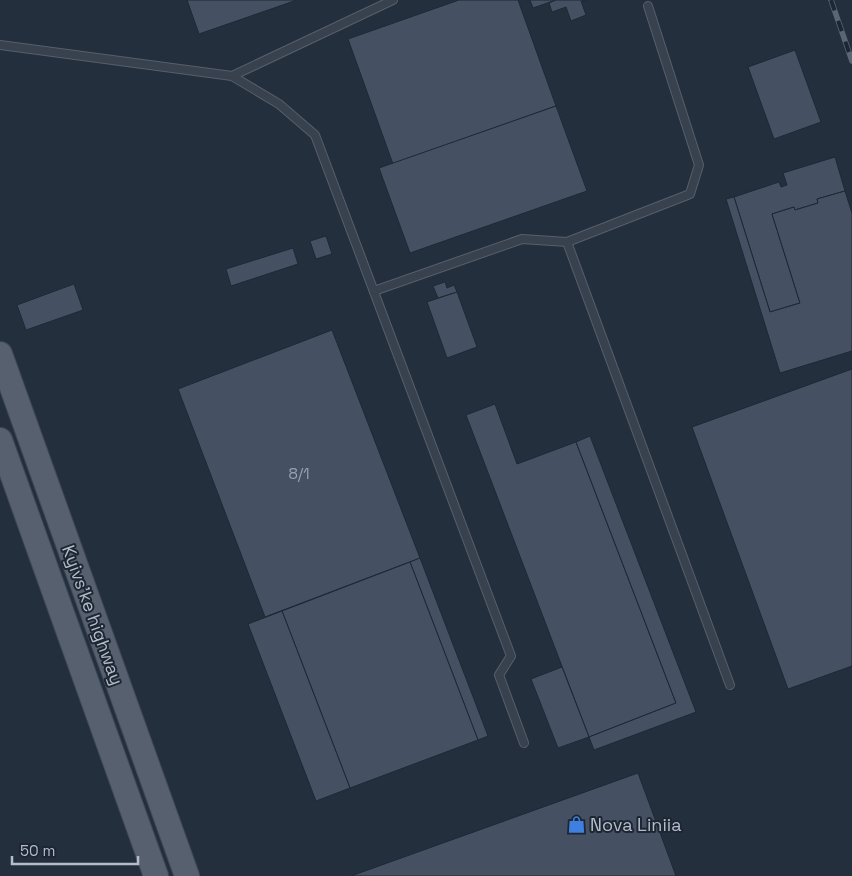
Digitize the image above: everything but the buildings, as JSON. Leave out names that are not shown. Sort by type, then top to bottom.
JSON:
[{"type":"main road","name":"Kyivs'ke highway","points":[[0,354],[187,876]]},
{"type":"main road","name":"Kyivs'ke highway","points":[[0,440],[156,876]]},
{"type":"lane","points":[[232,76],[393,0]]},
{"type":"lane","points":[[374,292],[522,239],[567,242],[690,194],[699,165],[648,6]]},
{"type":"lane","points":[[0,45],[232,76],[280,104],[315,135],[511,656],[499,675],[524,744]]},
{"type":"lane","points":[[567,242],[730,685]]},
{"type":"railway","points":[[831,0],[852,61]]},
{"type":"place","name":"Nova Liniia","points":[[576,824]]}]
